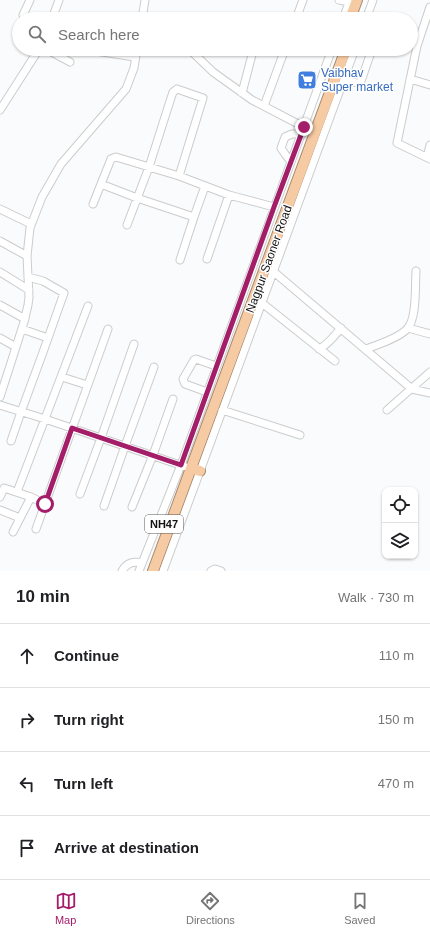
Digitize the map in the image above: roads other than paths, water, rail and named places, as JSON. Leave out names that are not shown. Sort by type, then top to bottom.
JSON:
[{"type":"highway","points":[[360,12],[364,0]]},
{"type":"highway","points":[[351,12],[352,1]]},
{"type":"highway","name":"Nagpur Saoner Road","points":[[189,468],[336,56]]},
{"type":"highway","name":"Nagpur Saoner Road","points":[[189,468],[343,56]]},
{"type":"highway","name":"NH47","points":[[145,566],[189,468]]},
{"type":"highway","name":"NH47","points":[[152,571],[184,478]]},
{"type":"street","points":[[24,12],[30,0]]},
{"type":"street","points":[[55,12],[59,0]]},
{"type":"street","points":[[143,12],[145,0]]},
{"type":"street","points":[[299,12],[303,0]]},
{"type":"street","points":[[339,0],[352,1],[346,12]]},
{"type":"street","points":[[369,12],[373,0]]},
{"type":"street","points":[[418,43],[430,8]]},
{"type":"street","points":[[0,110],[35,56]]},
{"type":"street","points":[[59,56],[70,62]]},
{"type":"street","points":[[0,398],[2,385],[25,319],[29,297],[28,256],[31,224],[42,197],[62,164],[126,89],[134,68],[135,57],[128,56]]},
{"type":"street","points":[[196,56],[213,72],[252,100],[303,130]]},
{"type":"street","points":[[242,93],[252,56]]},
{"type":"street","points":[[264,106],[282,56]]},
{"type":"street","points":[[163,571],[207,392],[329,56]]},
{"type":"street","points":[[139,571],[145,566],[189,468],[222,410],[352,56]]},
{"type":"street","points":[[344,79],[360,84],[370,56]]},
{"type":"street","points":[[415,56],[397,144],[429,158],[430,144]]},
{"type":"street","points":[[410,79],[430,85]]},
{"type":"street","points":[[127,225],[149,167],[170,101],[177,89],[203,98],[179,176]]},
{"type":"street","points":[[291,162],[281,148],[284,137],[303,130]]},
{"type":"street","points":[[93,204],[111,159],[116,157],[179,176],[229,195],[274,207]]},
{"type":"street","points":[[101,184],[194,217]]},
{"type":"street","points":[[180,260],[205,186]]},
{"type":"street","points":[[207,259],[229,195]]},
{"type":"street","points":[[0,209],[31,224]]},
{"type":"street","points":[[0,241],[28,256]]},
{"type":"street","points":[[0,272],[29,290]]},
{"type":"street","points":[[274,272],[412,388],[430,393]]},
{"type":"street","points":[[366,350],[403,333],[412,322],[414,314],[416,272]]},
{"type":"street","points":[[11,440],[64,292],[43,281],[28,277]]},
{"type":"street","points":[[262,303],[334,361]]},
{"type":"street","points":[[0,305],[25,319]]},
{"type":"street","points":[[17,492],[88,306]]},
{"type":"street","points":[[319,349],[329,342],[341,328]]},
{"type":"street","points":[[408,328],[430,334]]},
{"type":"street","points":[[22,329],[48,338]]},
{"type":"street","points":[[36,529],[108,329]]},
{"type":"street","points":[[0,338],[16,347]]},
{"type":"street","points":[[80,494],[134,344]]},
{"type":"street","points":[[207,392],[185,384],[183,379],[196,359],[216,366]]},
{"type":"street","points":[[104,506],[124,446],[154,367]]},
{"type":"street","points":[[388,410],[430,372]]},
{"type":"street","points":[[62,376],[87,385]]},
{"type":"street","points":[[132,507],[153,455],[172,399]]},
{"type":"street","points":[[0,406],[45,419],[189,468]]},
{"type":"street","points":[[222,410],[300,435]]},
{"type":"street","points":[[0,497],[4,488],[45,504]]},
{"type":"street","points":[[13,532],[30,497]]},
{"type":"street","points":[[0,510],[20,518]]},
{"type":"street","points":[[122,571],[128,563],[134,562],[145,566]]},
{"type":"street","points":[[211,571],[215,569],[221,571]]},
{"type":"place","name":"Vaibhav Super market","points":[[307,80]]}]
